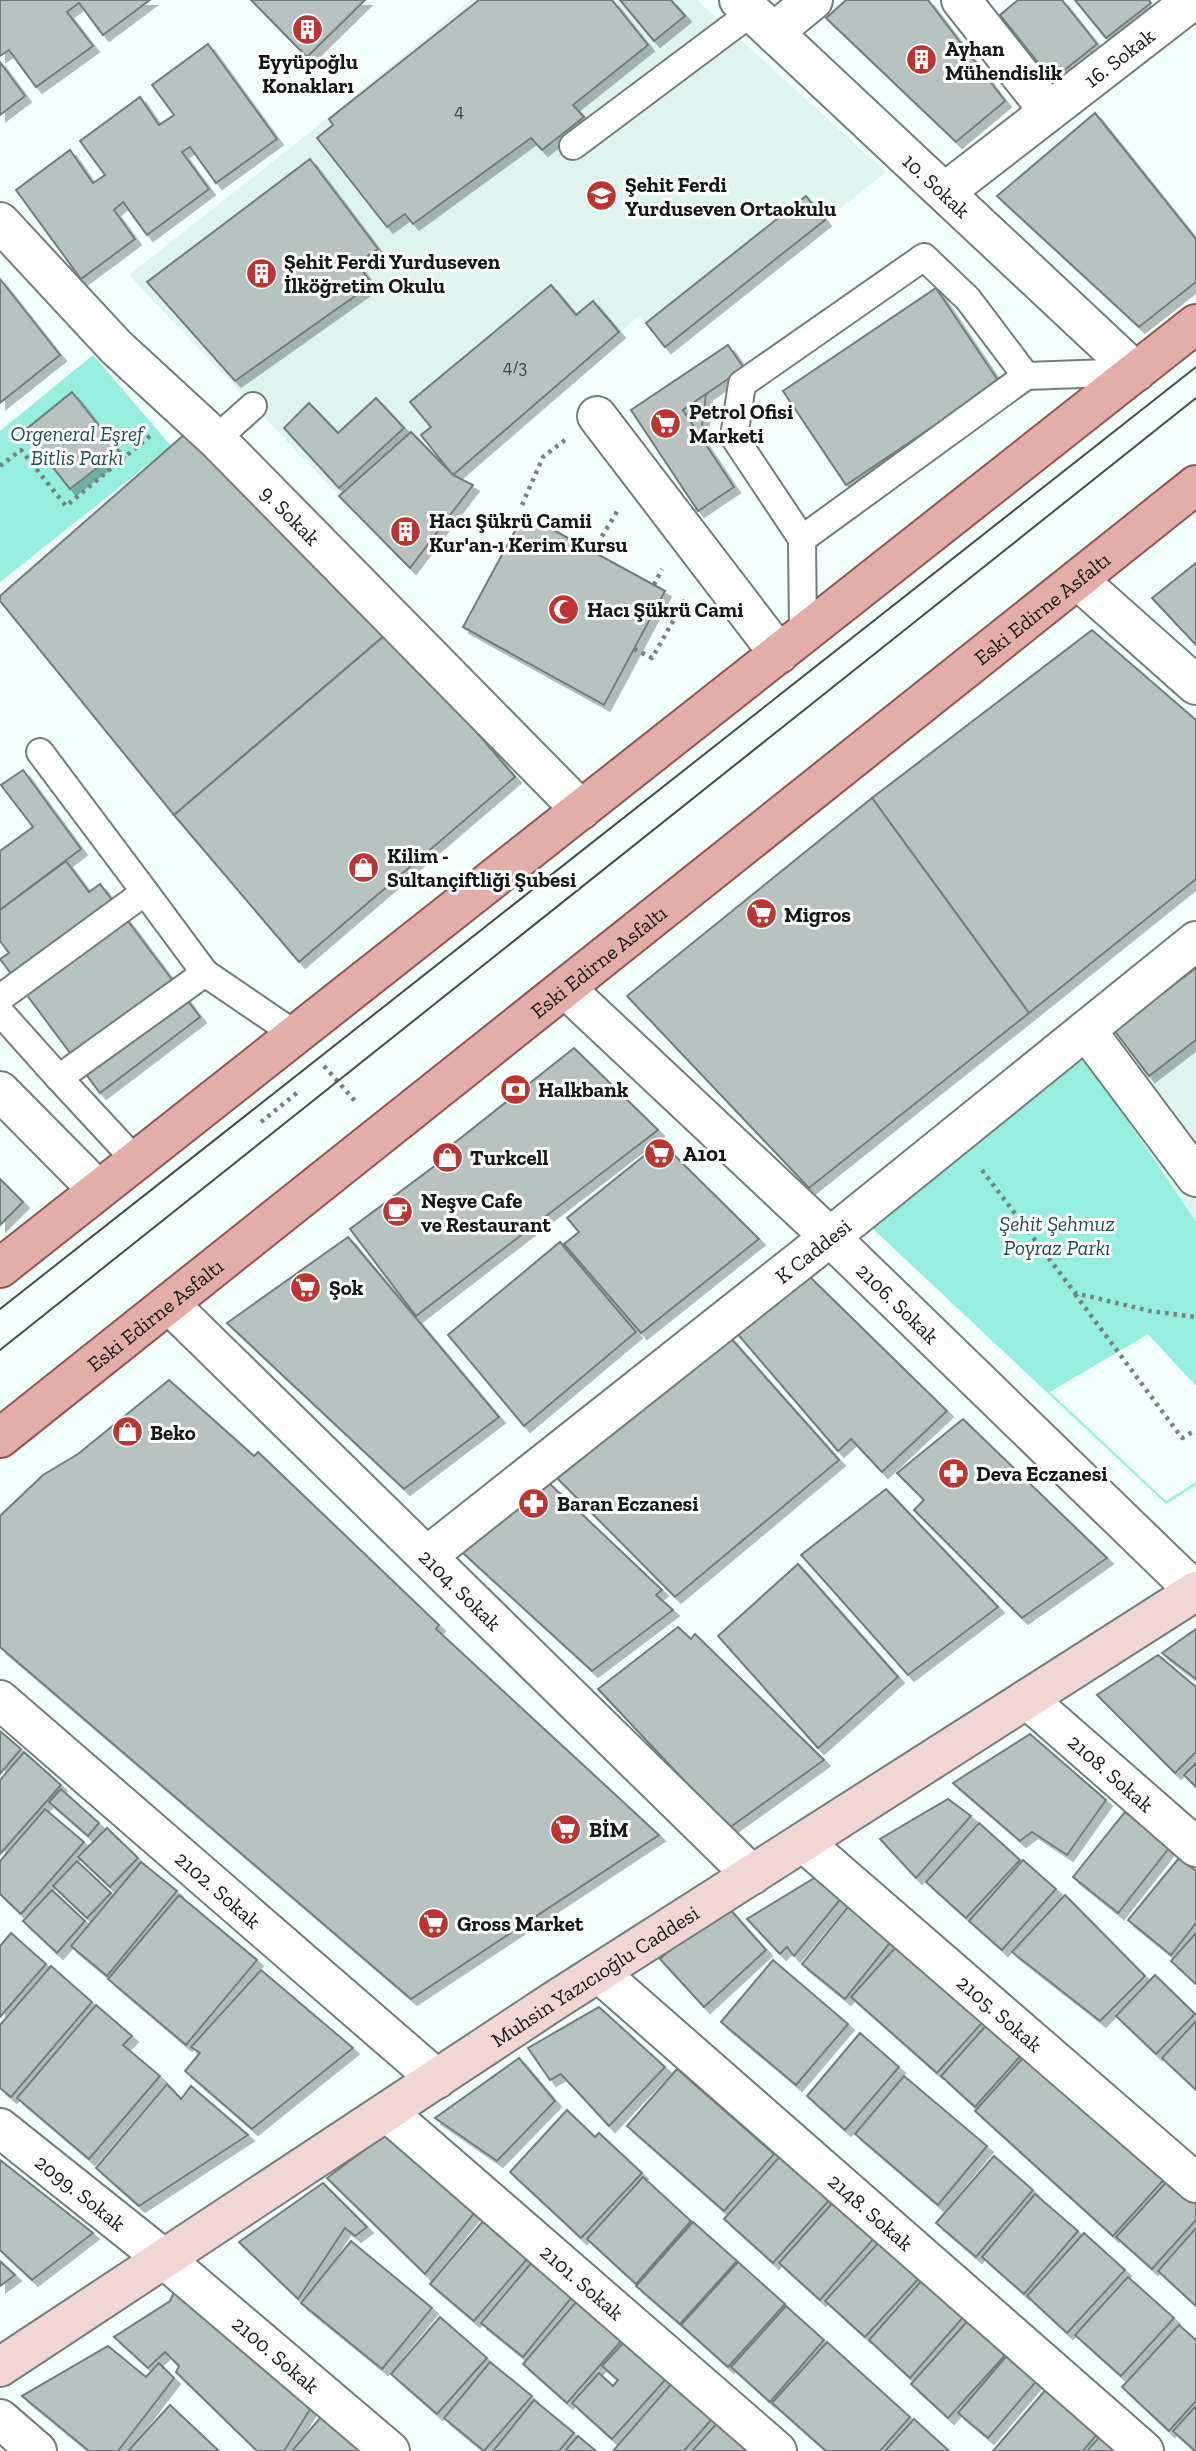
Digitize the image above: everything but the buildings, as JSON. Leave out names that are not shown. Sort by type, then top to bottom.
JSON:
[{"type":"main road","points":[[0,1268],[1196,324]]},
{"type":"main road","name":"Eski Edirne Asfaltı","points":[[0,1438],[1079,581],[1196,485]]},
{"type":"main road","name":"Muhsin Yazıcıoğlu Caddesi","points":[[0,2367],[599,1973],[1196,1591]]},
{"type":"street","points":[[755,15],[813,0]]},
{"type":"street","points":[[961,0],[1049,111]]},
{"type":"street","name":"16. Sokak","points":[[945,192],[1193,0]]},
{"type":"street","name":"10. Sokak","points":[[755,15],[1136,372]]},
{"type":"street","name":"9. Sokak","points":[[0,222],[116,348],[216,439],[582,810]]},
{"type":"street","points":[[597,416],[791,645]]},
{"type":"street","points":[[1079,581],[1196,685]]},
{"type":"street","name":"K Caddesi","points":[[427,1556],[830,1237],[1196,941]]},
{"type":"street","name":"2106. Sokak","points":[[566,989],[830,1237],[1196,1591]]},
{"type":"street","points":[[1086,1030],[1196,1177]]},
{"type":"street","points":[[0,1091],[97,1189]]},
{"type":"street","name":"2104. Sokak","points":[[169,1304],[751,1875]]},
{"type":"street","name":"2108. Sokak","points":[[1027,1699],[1196,1847]]},
{"type":"street","name":"2102. Sokak","points":[[0,1700],[437,2079]]},
{"type":"street","name":"2105. Sokak","points":[[803,1842],[1196,2183]]},
{"type":"street","name":"2148. Sokak","points":[[599,1973],[1144,2451]]},
{"type":"street","name":"2101. Sokak","points":[[387,2112],[777,2451]]},
{"type":"street","name":"2099. Sokak","points":[[0,2128],[163,2258]]},
{"type":"street","name":"2100. Sokak","points":[[163,2258],[390,2451]]},
{"type":"street","points":[[0,2419],[37,2451]]},
{"type":"lane","points":[[573,146],[755,15]]},
{"type":"lane","points":[[791,645],[802,540],[734,437],[742,384],[924,257],[968,299],[1026,376]]},
{"type":"lane","points":[[802,540],[1026,376],[1136,372]]},
{"type":"lane","points":[[216,439],[253,407]]},
{"type":"lane","points":[[40,752],[205,973],[296,1035]]},
{"type":"lane","points":[[0,998],[145,892]]},
{"type":"lane","points":[[59,1078],[205,973]]},
{"type":"lane","points":[[0,1012],[135,1160]]},
{"type":"path","points":[[0,466],[21,450],[66,506],[183,409]]},
{"type":"path","points":[[522,505],[543,457]]},
{"type":"path","points":[[593,551],[611,518]]},
{"type":"path","points":[[634,649],[652,658],[683,604]]},
{"type":"path","points":[[296,1035],[384,1134]]},
{"type":"path","points":[[956,1136],[1182,1438],[1196,1430]]},
{"type":"path","points":[[1075,1293],[1150,1311],[1196,1317]]},
{"type":"shaded area","points":[[471,0],[697,0],[886,172],[665,347],[640,315],[453,475],[410,432],[339,496],[129,275],[303,138]]},
{"type":"shaded area","points":[[1196,966],[1196,1222],[1084,1055]]},
{"type":"green space","name":"Orgeneral Eşref Bitlis Parkı","points":[[93,355],[171,446],[0,582],[0,431]]},
{"type":"green space","name":"Şehit Şehmuz Poyraz Parkı","points":[[1084,1055],[1196,1222],[1196,1386],[1148,1334],[1050,1392],[1166,1501],[1196,1482],[1196,1485],[1166,1504],[871,1227]]},
{"type":"tram line","points":[[0,1309],[1196,367]]},
{"type":"tram line","points":[[0,1350],[1196,398]]},
{"type":"place","name":"Eyyüpoğlu Konakları","points":[[308,29]]},
{"type":"place","name":"Ayhan Mühendislik","points":[[922,60]]},
{"type":"place","name":"Şehit Ferdi Yurduseven Ortaokulu","points":[[602,196]]},
{"type":"place","name":"Şehit Ferdi Yurduseven İlköğretim Okulu","points":[[261,273]]},
{"type":"place","name":"Petrol Ofisi Marketi","points":[[666,423]]},
{"type":"place","name":"Hacı Şükrü Camii Kur'an-ı Kerim Kursu","points":[[406,532]]},
{"type":"place","name":"Hacı Şükrü Cami","points":[[564,609]]},
{"type":"place","name":"Kilim - Sultançiftliği Şubesi","points":[[364,867]]},
{"type":"place","name":"Migros","points":[[761,914]]},
{"type":"place","name":"Halkbank","points":[[515,1089]]},
{"type":"place","name":"A101","points":[[660,1153]]},
{"type":"place","name":"Turkcell","points":[[447,1157]]},
{"type":"place","name":"Neşve Cafe ve Restaurant","points":[[398,1212]]},
{"type":"place","name":"Şok","points":[[306,1287]]},
{"type":"place","name":"Beko","points":[[127,1432]]},
{"type":"place","name":"Deva Eczanesi","points":[[953,1473]]},
{"type":"place","name":"Baran Eczanesi","points":[[534,1503]]},
{"type":"place","name":"BİM","points":[[566,1829]]},
{"type":"place","name":"Gross Market","points":[[434,1923]]}]
